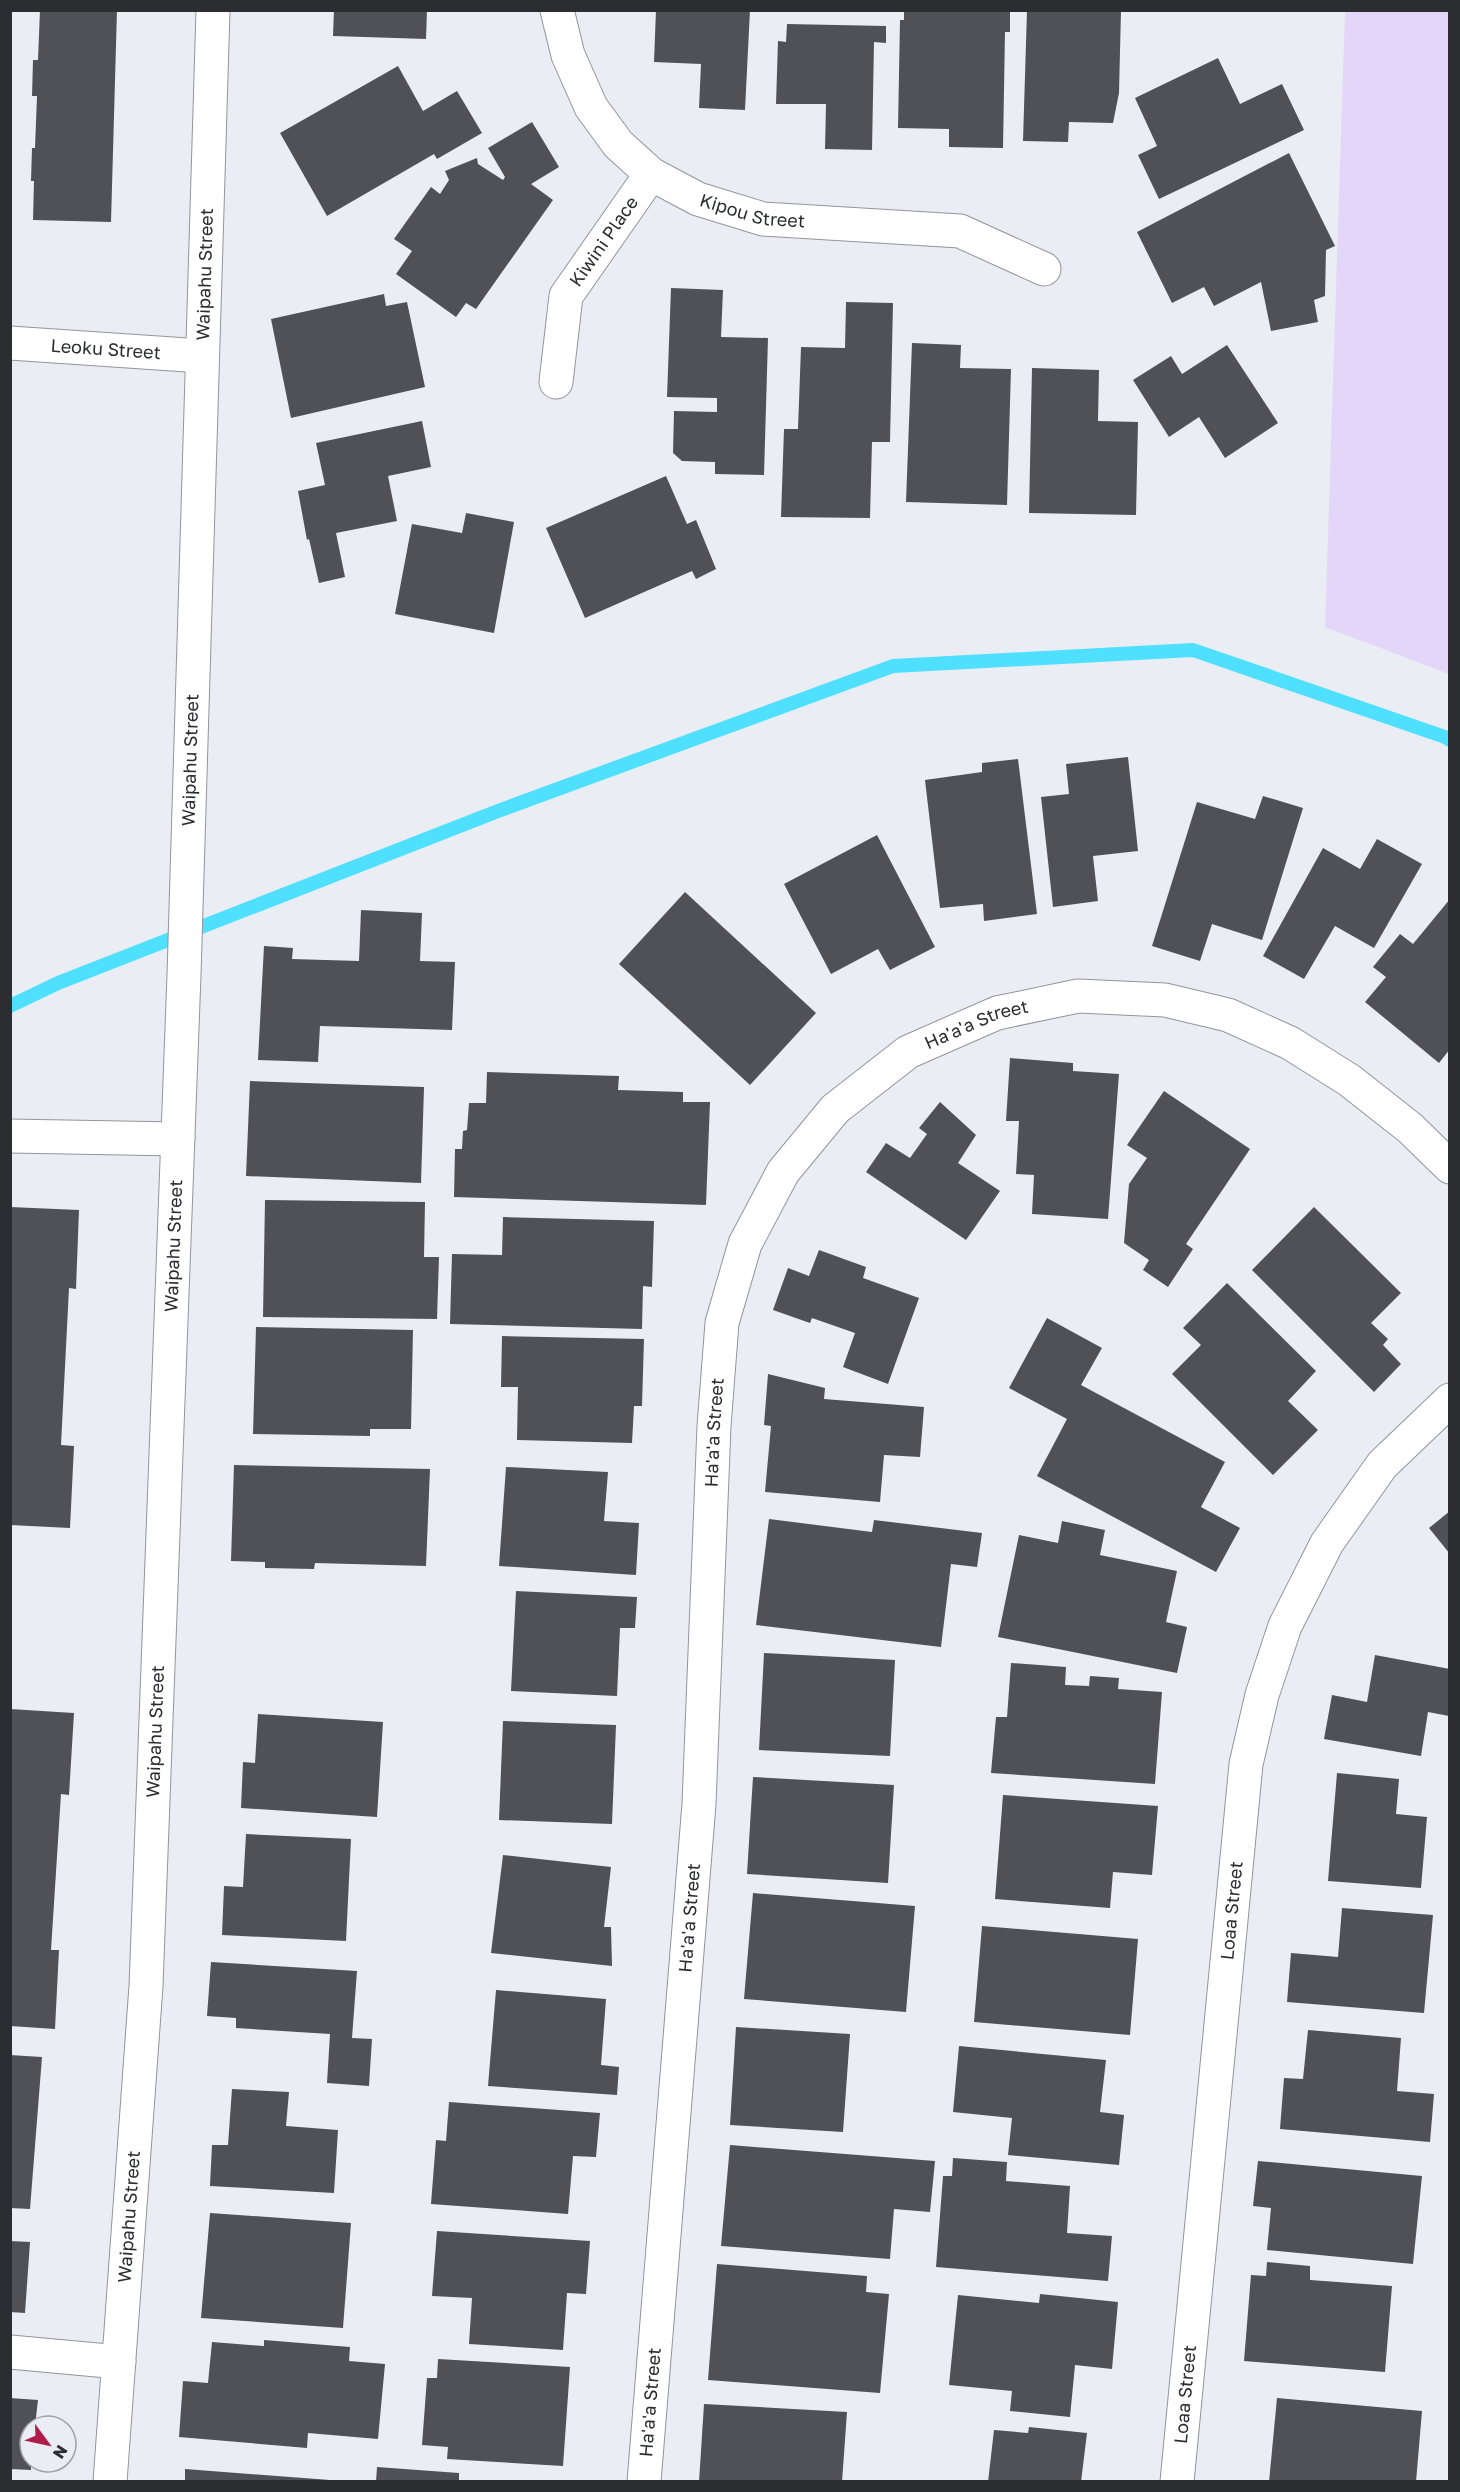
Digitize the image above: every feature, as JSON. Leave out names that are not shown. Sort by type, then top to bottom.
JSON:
[{"type":"street","name":"Waipahu Street","points":[[110,2481],[146,1986],[184,975],[186,846],[213,10]]},
{"type":"street","name":"Kipou Street","points":[[558,10],[568,55],[591,107],[618,144],[651,174],[698,199],[763,219],[960,231],[1044,269]]},
{"type":"street","name":"Kiwini Place","points":[[556,382],[566,296],[651,174]]},
{"type":"street","name":"Leoku Street","points":[[10,343],[202,356]]},
{"type":"street","name":"Ha'a'a Street","points":[[644,2481],[699,1804],[714,1438],[722,1323],[745,1244],[783,1172],[835,1109],[908,1052],[997,1012],[1078,996],[1165,1000],[1228,1015],[1290,1043],[1349,1080],[1410,1128],[1449,1167]]},
{"type":"street","points":[[10,1136],[178,1139]]},
{"type":"street","name":"Loaa Street","points":[[1177,2481],[1246,1764],[1262,1695],[1285,1626],[1327,1543],[1382,1465],[1449,1400]]},
{"type":"street","points":[[10,2352],[119,2362]]},
{"type":"shaded area","points":[[1345,11],[1449,11],[1449,674],[1325,627]]},
{"type":"building","points":[[40,10],[117,10],[111,222],[33,220],[32,148],[35,148],[37,96],[32,96],[33,60],[38,60]]},
{"type":"building","points":[[334,10],[427,10],[426,39],[333,36]]},
{"type":"building","points":[[656,10],[750,10],[745,110],[699,108],[701,64],[654,62]]},
{"type":"building","points":[[904,10],[1010,10],[1010,32],[1005,32],[1003,148],[949,147],[949,129],[898,128],[900,20],[904,20]]},
{"type":"building","points":[[1027,10],[1121,10],[1119,93],[1113,123],[1069,122],[1068,142],[1023,141]]},
{"type":"building","points":[[787,24],[886,26],[886,43],[874,42],[872,150],[825,149],[826,104],[776,104],[778,41],[786,42]]},
{"type":"building","points":[[1218,58],[1240,104],[1282,84],[1304,130],[1159,199],[1138,155],[1157,146],[1135,98]]},
{"type":"building","points":[[398,66],[423,111],[457,91],[482,133],[437,159],[434,154],[327,216],[280,133]]},
{"type":"building","points":[[532,122],[559,167],[531,184],[553,200],[476,309],[466,303],[456,317],[396,274],[412,251],[394,239],[431,187],[440,194],[449,180],[445,171],[477,158],[478,164],[503,180],[505,177],[488,148]]},
{"type":"building","points":[[1289,153],[1335,246],[1326,250],[1325,296],[1314,300],[1318,322],[1271,331],[1261,282],[1214,306],[1204,287],[1172,303],[1137,232]]},
{"type":"building","points":[[671,288],[723,290],[721,337],[768,338],[764,475],[715,474],[715,462],[682,461],[673,453],[674,411],[717,412],[717,398],[667,397]]},
{"type":"building","points":[[384,294],[386,306],[407,302],[425,387],[291,418],[271,319]]},
{"type":"building","points":[[846,302],[893,303],[890,442],[872,442],[870,518],[781,517],[784,429],[798,429],[801,347],[845,348]]},
{"type":"building","points":[[912,343],[961,345],[960,368],[1011,369],[1007,505],[906,502]]},
{"type":"building","points":[[1227,345],[1278,423],[1225,458],[1199,417],[1169,437],[1133,380],[1171,356],[1182,374]]},
{"type":"building","points":[[1032,368],[1099,370],[1098,421],[1138,422],[1136,515],[1029,513]]},
{"type":"building","points":[[422,421],[431,467],[388,476],[397,521],[336,533],[345,577],[319,583],[309,539],[307,540],[298,491],[325,485],[316,443]]},
{"type":"building","points":[[666,476],[687,524],[696,520],[716,569],[696,579],[692,571],[585,618],[546,528]]},
{"type":"building","points":[[466,513],[514,522],[494,633],[395,614],[412,524],[462,533]]},
{"type":"building","points":[[1128,757],[1138,851],[1093,856],[1098,901],[1053,907],[1041,797],[1069,794],[1066,764]]},
{"type":"building","points":[[1018,759],[1037,914],[984,921],[983,904],[940,908],[925,780],[982,772],[982,763]]},
{"type":"building","points":[[1263,796],[1303,808],[1262,940],[1212,924],[1200,961],[1152,946],[1197,802],[1255,819]]},
{"type":"building","points":[[877,835],[935,947],[890,970],[878,949],[831,974],[784,884]]},
{"type":"building","points":[[1377,839],[1422,864],[1374,948],[1335,926],[1304,979],[1263,956],[1323,848],[1360,869]]},
{"type":"building","points":[[685,892],[816,1013],[750,1085],[619,964]]},
{"type":"building","points":[[1450,899],[1450,1049],[1439,1063],[1365,1002],[1386,977],[1373,967],[1400,934],[1413,944]]},
{"type":"building","points":[[361,910],[422,913],[420,961],[455,962],[452,1030],[320,1026],[318,1062],[258,1060],[264,946],[293,948],[292,959],[359,961]]},
{"type":"building","points":[[1010,1058],[1073,1063],[1073,1071],[1119,1074],[1108,1219],[1032,1214],[1034,1175],[1016,1174],[1019,1121],[1006,1121]]},
{"type":"building","points":[[487,1072],[619,1076],[618,1090],[683,1092],[683,1102],[710,1102],[706,1205],[454,1197],[455,1149],[462,1149],[463,1131],[467,1130],[469,1103],[486,1103]]},
{"type":"building","points":[[250,1081],[424,1087],[421,1183],[246,1176]]},
{"type":"building","points":[[1164,1091],[1250,1149],[1186,1244],[1193,1249],[1168,1287],[1143,1270],[1149,1260],[1124,1243],[1129,1184],[1147,1158],[1127,1145]]},
{"type":"building","points":[[940,1102],[976,1135],[958,1163],[1000,1191],[966,1240],[866,1172],[886,1143],[910,1158],[927,1134],[919,1128]]},
{"type":"building","points":[[265,1200],[425,1202],[424,1257],[439,1257],[437,1319],[263,1317]]},
{"type":"building","points":[[10,1207],[79,1210],[76,1289],[69,1288],[61,1445],[74,1446],[70,1528],[10,1525]]},
{"type":"building","points":[[1314,1207],[1401,1293],[1371,1323],[1388,1339],[1383,1345],[1401,1364],[1374,1392],[1252,1270]]},
{"type":"building","points":[[503,1217],[654,1221],[652,1287],[643,1286],[642,1329],[450,1324],[452,1254],[502,1255]]},
{"type":"building","points":[[819,1250],[866,1267],[863,1278],[919,1298],[888,1384],[843,1367],[855,1333],[812,1318],[810,1323],[773,1310],[788,1268],[809,1276]]},
{"type":"building","points":[[1227,1283],[1316,1371],[1288,1401],[1318,1430],[1273,1475],[1172,1374],[1201,1345],[1183,1328]]},
{"type":"building","points":[[1047,1318],[1102,1348],[1081,1385],[1225,1462],[1201,1507],[1240,1528],[1216,1572],[1037,1476],[1067,1419],[1009,1388]]},
{"type":"building","points":[[256,1327],[413,1330],[411,1429],[370,1429],[370,1436],[253,1434]]},
{"type":"building","points":[[502,1336],[644,1339],[642,1406],[634,1406],[632,1443],[517,1440],[518,1387],[501,1387]]},
{"type":"building","points":[[768,1374],[825,1388],[824,1399],[924,1407],[920,1457],[884,1455],[880,1502],[765,1492],[771,1426],[764,1425]]},
{"type":"building","points":[[234,1465],[430,1469],[426,1566],[315,1563],[314,1569],[265,1568],[265,1562],[231,1561]]},
{"type":"building","points":[[506,1467],[608,1472],[604,1521],[639,1523],[636,1575],[499,1566]]},
{"type":"building","points":[[1450,1511],[1450,1554],[1429,1528]]},
{"type":"building","points":[[769,1519],[872,1532],[874,1520],[982,1533],[977,1567],[951,1564],[941,1647],[756,1625]]},
{"type":"building","points":[[1062,1521],[1105,1530],[1100,1555],[1177,1571],[1166,1622],[1187,1627],[1177,1673],[998,1637],[1019,1535],[1058,1543]]},
{"type":"building","points":[[516,1591],[637,1597],[635,1628],[620,1628],[617,1696],[511,1691]]},
{"type":"building","points":[[764,1653],[895,1660],[890,1756],[759,1750]]},
{"type":"building","points":[[1375,1655],[1450,1669],[1449,1716],[1428,1712],[1421,1756],[1324,1739],[1332,1695],[1367,1702]]},
{"type":"building","points":[[1011,1663],[1066,1667],[1065,1685],[1089,1686],[1090,1676],[1119,1678],[1118,1689],[1162,1692],[1155,1784],[991,1773],[996,1717],[1007,1717]]},
{"type":"building","points":[[10,1709],[74,1713],[69,1795],[61,1794],[51,1950],[59,1950],[55,2029],[10,2026]]},
{"type":"building","points":[[258,1714],[383,1722],[377,1817],[241,1808],[243,1762],[255,1763]]},
{"type":"building","points":[[503,1721],[616,1725],[612,1824],[499,1820]]},
{"type":"building","points":[[1337,1773],[1399,1779],[1396,1814],[1427,1817],[1421,1888],[1328,1881]]},
{"type":"building","points":[[753,1777],[894,1785],[888,1883],[747,1874]]},
{"type":"building","points":[[1003,1795],[1158,1806],[1152,1875],[1113,1872],[1110,1908],[995,1899]]},
{"type":"building","points":[[246,1834],[351,1839],[346,1941],[222,1935],[224,1886],[243,1887]]},
{"type":"building","points":[[503,1855],[611,1867],[604,1927],[611,1927],[612,1966],[491,1953]]},
{"type":"building","points":[[753,1893],[915,1906],[906,2012],[744,1999]]},
{"type":"building","points":[[1342,1908],[1433,1915],[1424,2013],[1287,2002],[1291,1953],[1338,1957]]},
{"type":"building","points":[[982,1926],[1138,1939],[1130,2035],[974,2022]]},
{"type":"building","points":[[211,1962],[357,1971],[352,2038],[372,2039],[369,2086],[327,2083],[330,2034],[236,2028],[236,2018],[207,2016]]},
{"type":"building","points":[[496,1990],[606,1999],[601,2065],[619,2067],[617,2095],[488,2086]]},
{"type":"building","points":[[736,2027],[850,2034],[843,2132],[730,2125]]},
{"type":"building","points":[[1308,2030],[1401,2038],[1397,2091],[1434,2094],[1430,2142],[1280,2129],[1284,2078],[1303,2079]]},
{"type":"building","points":[[959,2046],[1106,2060],[1100,2112],[1124,2115],[1119,2165],[1008,2155],[1012,2118],[953,2112]]},
{"type":"building","points":[[10,2055],[42,2057],[30,2209],[10,2208]]},
{"type":"building","points":[[232,2089],[289,2092],[286,2126],[338,2130],[334,2193],[210,2186],[212,2145],[228,2145]]},
{"type":"building","points":[[449,2102],[600,2113],[596,2157],[573,2156],[568,2214],[431,2204],[436,2140],[446,2141]]},
{"type":"building","points":[[730,2145],[935,2161],[930,2212],[894,2209],[890,2259],[721,2246]]},
{"type":"building","points":[[953,2158],[1007,2162],[1006,2181],[1070,2186],[1067,2233],[1112,2236],[1108,2281],[936,2267],[943,2176],[952,2176]]},
{"type":"building","points":[[1258,2161],[1422,2176],[1413,2264],[1267,2250],[1271,2208],[1253,2206]]},
{"type":"building","points":[[210,2213],[351,2223],[343,2328],[201,2318]]},
{"type":"building","points":[[437,2231],[590,2241],[586,2294],[567,2293],[563,2350],[469,2344],[472,2298],[432,2296]]},
{"type":"building","points":[[10,2241],[30,2242],[25,2313],[10,2312]]},
{"type":"building","points":[[1267,2262],[1310,2266],[1310,2280],[1392,2286],[1385,2372],[1244,2361],[1251,2275],[1266,2276]]},
{"type":"building","points":[[717,2264],[867,2276],[866,2292],[889,2294],[880,2393],[708,2380]]},
{"type":"building","points":[[1040,2294],[1118,2302],[1112,2369],[1075,2365],[1070,2417],[1010,2411],[1012,2391],[949,2385],[958,2295],[1039,2303]]},
{"type":"building","points":[[264,2340],[350,2347],[349,2361],[385,2364],[378,2439],[308,2433],[307,2448],[179,2437],[183,2381],[208,2383],[212,2342],[264,2346]]},
{"type":"building","points":[[438,2359],[570,2367],[563,2466],[447,2459],[448,2447],[422,2445],[427,2378],[437,2378]]},
{"type":"building","points":[[10,2398],[38,2400],[36,2414],[18,2414],[18,2469],[10,2469]]},
{"type":"building","points":[[1277,2398],[1422,2411],[1416,2482],[1269,2482]]},
{"type":"building","points":[[704,2404],[847,2412],[842,2482],[699,2482]]},
{"type":"building","points":[[1029,2427],[1087,2433],[1081,2482],[988,2482],[994,2430],[1028,2433]]},
{"type":"building","points":[[377,2467],[459,2473],[459,2482],[376,2482]]},
{"type":"building","points":[[185,2469],[330,2480],[330,2482],[185,2482]]},
{"type":"waterway","points":[[10,1006],[58,983],[498,811],[893,666],[1193,650],[1450,740]]}]
